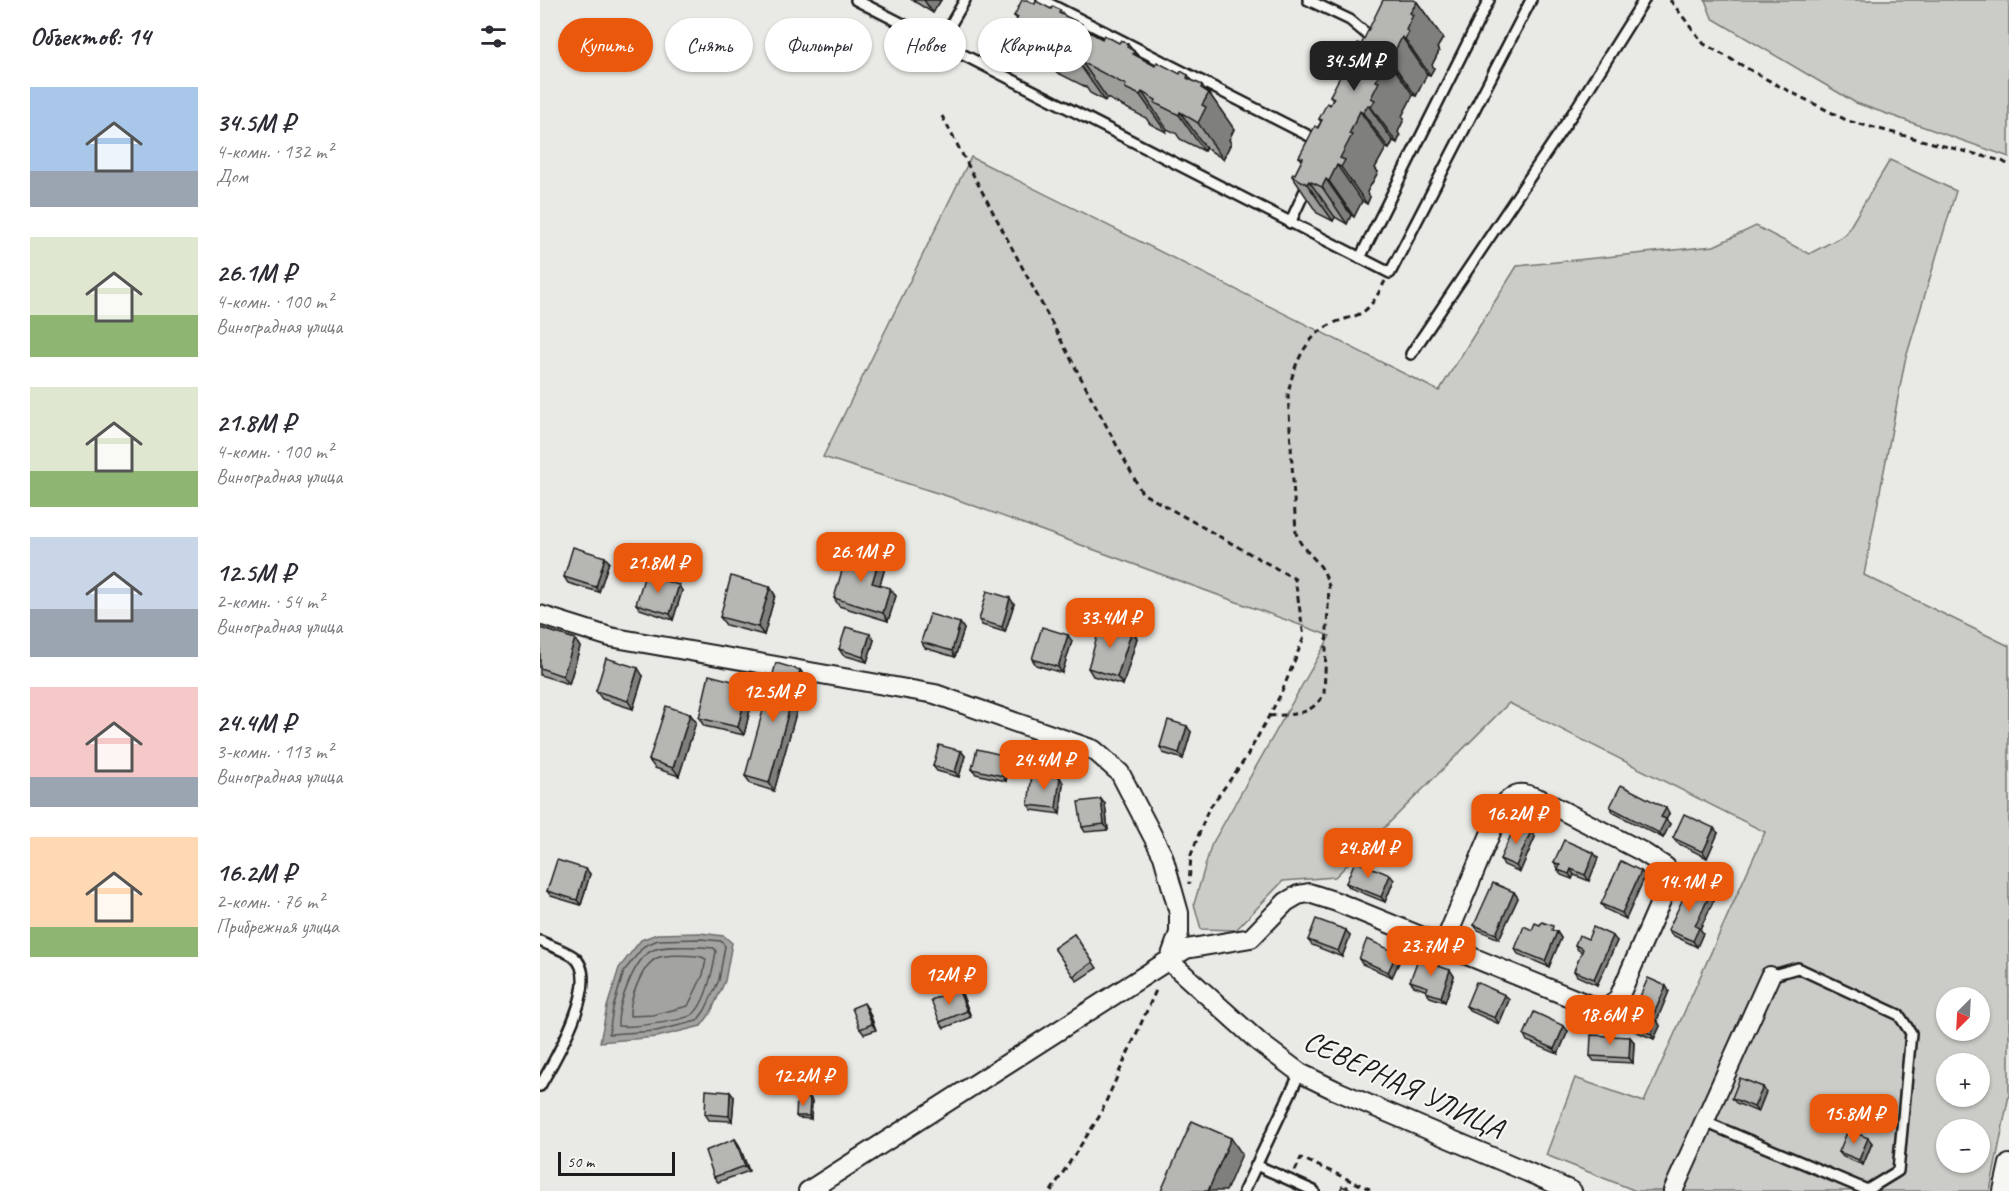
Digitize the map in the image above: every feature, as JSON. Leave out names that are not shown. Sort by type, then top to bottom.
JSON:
[{"type":"street","points":[[540,615],[610,637],[935,694],[1094,750],[1120,774],[1163,856],[1179,913],[1179,933],[1169,961]]},
{"type":"street","points":[[808,1191],[1186,950],[1251,938],[1286,903],[1298,895],[1309,892],[1444,944],[1599,1009],[1611,1006],[1618,997],[1636,959],[1669,882],[1666,867],[1641,851],[1540,799],[1522,793],[1513,794],[1502,806],[1444,944]]},
{"type":"street","name":"СЕВЕРНАЯ УЛИЦА","points":[[1169,961],[1260,1043],[1300,1073],[1572,1191]]},
{"type":"street","points":[[1673,1191],[1770,976]]},
{"type":"street","points":[[2003,1191],[2009,1164]]},
{"type":"lane","points":[[855,0],[891,18]]},
{"type":"lane","points":[[955,18],[965,0]]},
{"type":"lane","points":[[1042,0],[1327,144],[1322,154]]},
{"type":"lane","points":[[1360,258],[1489,0]]},
{"type":"lane","points":[[966,56],[1390,273],[1531,0]]},
{"type":"lane","points":[[1411,354],[1577,107],[1644,0]]},
{"type":"lane","points":[[1313,1],[1350,20],[1378,43],[1373,53]]},
{"type":"lane","points":[[1290,223],[1313,174]]},
{"type":"lane","points":[[540,940],[575,958],[583,973],[582,991],[567,1037],[540,1086]]},
{"type":"lane","points":[[1705,1122],[1866,1190],[1898,1171],[1911,1033],[1899,1015],[1798,968],[1770,976]]},
{"type":"lane","points":[[1244,1191],[1300,1073]]},
{"type":"lane","points":[[1256,1165],[1314,1191]]},
{"type":"path","points":[[1670,0],[1704,44],[1848,121],[2002,161],[2009,165]]},
{"type":"path","points":[[942,116],[1142,493],[1295,579],[1304,637],[1281,694],[1246,758],[1208,810],[1191,855],[1189,888]]},
{"type":"path","points":[[1269,716],[1301,713],[1317,705],[1324,694],[1329,586],[1324,572],[1314,558],[1299,544],[1296,532],[1288,394],[1292,373],[1309,342],[1330,324],[1362,313],[1373,302],[1390,273]]},
{"type":"path","points":[[1051,1191],[1099,1117],[1169,961]]},
{"type":"path","points":[[1290,1180],[1300,1158],[1374,1191]]},
{"type":"path","points":[[1345,1191],[1350,1180]]},
{"type":"shaded area","points":[[1705,0],[2009,0],[2009,157],[1856,103],[1712,18]]},
{"type":"shaded area","points":[[971,157],[1439,391],[1517,266],[1714,246],[1756,226],[1809,254],[1845,235],[1890,160],[1956,191],[1905,361],[1864,575],[2009,646],[2009,1095],[1990,1191],[1636,1191],[1546,1155],[1575,1078],[1644,1102],[1765,832],[1509,703],[1335,877],[1283,881],[1236,930],[1201,929],[1194,904],[1211,846],[1330,636],[950,497],[823,457]]},
{"type":"water","points":[[700,933],[724,936],[732,943],[725,981],[710,1014],[701,1026],[657,1037],[600,1042],[607,1007],[619,968],[641,940],[657,934]]},
{"type":"building","points":[[1022,0],[1027,0],[1035,4],[1036,1],[1051,9],[1053,6],[1060,10],[1059,13],[1069,18],[1018,18],[1014,16]]},
{"type":"building","points":[[1383,0],[1414,0],[1417,2],[1410,13],[1413,15],[1406,30],[1409,32],[1405,39],[1402,37],[1390,60],[1387,58],[1376,81],[1379,82],[1371,98],[1375,100],[1371,107],[1368,105],[1363,113],[1360,111],[1349,134],[1352,135],[1340,158],[1345,160],[1341,167],[1337,165],[1329,181],[1326,179],[1322,187],[1309,181],[1307,184],[1292,176],[1303,158],[1299,157],[1315,126],[1318,128],[1322,120],[1319,119],[1327,103],[1330,105],[1334,98],[1330,96],[1346,65],[1349,67],[1353,60],[1350,59],[1358,43],[1361,45]]},
{"type":"building","points":[[1092,34],[1102,39],[1104,35],[1119,43],[1121,40],[1134,51],[1133,54],[1155,66],[1157,62],[1180,74],[1181,71],[1188,75],[1187,78],[1202,85],[1201,88],[1209,93],[1202,105],[1206,107],[1198,123],[1180,112],[1179,115],[1155,103],[1156,100],[1142,92],[1140,95],[1125,88],[1126,85],[1092,67]]},
{"type":"building","points":[[573,547],[605,557],[596,587],[564,577]]},
{"type":"building","points":[[848,550],[879,560],[872,583],[890,588],[883,613],[834,598]]},
{"type":"building","points":[[645,575],[679,585],[670,614],[636,604]]},
{"type":"building","points":[[731,576],[770,587],[758,627],[720,617]]},
{"type":"building","points":[[987,591],[1010,598],[1002,627],[979,620]]},
{"type":"building","points":[[930,614],[960,623],[952,651],[921,642]]},
{"type":"building","points":[[1102,620],[1132,630],[1117,677],[1088,668]]},
{"type":"building","points":[[846,627],[870,634],[863,657],[839,649]]},
{"type":"building","points":[[1042,627],[1068,635],[1058,667],[1032,659]]},
{"type":"building","points":[[540,628],[575,639],[563,676],[540,668]]},
{"type":"building","points":[[606,658],[638,668],[628,701],[596,691]]},
{"type":"building","points":[[776,663],[800,670],[769,783],[745,776]]},
{"type":"building","points":[[709,675],[748,685],[738,727],[699,718]]},
{"type":"building","points":[[666,706],[690,714],[673,768],[649,760]]},
{"type":"building","points":[[1168,720],[1187,726],[1179,753],[1160,747]]},
{"type":"building","points":[[939,745],[961,751],[955,772],[933,766]]},
{"type":"building","points":[[977,749],[1007,756],[1003,776],[972,769]]},
{"type":"building","points":[[1032,774],[1060,777],[1056,808],[1028,805]]},
{"type":"building","points":[[1621,785],[1666,808],[1661,817],[1666,819],[1659,833],[1610,807]]},
{"type":"building","points":[[1101,799],[1104,824],[1082,827],[1078,802]]},
{"type":"building","points":[[1684,814],[1714,828],[1703,852],[1673,838]]},
{"type":"building","points":[[1516,824],[1531,831],[1516,866],[1500,859]]},
{"type":"building","points":[[1564,840],[1594,853],[1585,875],[1571,869],[1569,874],[1558,870],[1560,865],[1554,862]]},
{"type":"building","points":[[557,860],[586,869],[577,900],[547,891]]},
{"type":"building","points":[[1355,861],[1390,875],[1381,897],[1346,883]]},
{"type":"building","points":[[1621,861],[1641,871],[1622,913],[1601,904]]},
{"type":"building","points":[[1493,883],[1514,892],[1496,934],[1474,925]]},
{"type":"building","points":[[1690,884],[1710,894],[1695,926],[1699,928],[1693,941],[1668,930]]},
{"type":"building","points":[[1316,919],[1346,930],[1338,951],[1308,940]]},
{"type":"building","points":[[1542,922],[1553,926],[1552,930],[1557,932],[1545,961],[1515,949],[1524,926],[1532,930],[1535,923],[1540,925]]},
{"type":"building","points":[[1593,927],[1613,936],[1594,979],[1574,971],[1583,949],[1575,945],[1579,935],[1588,939]]},
{"type":"building","points":[[1074,934],[1093,962],[1073,976],[1054,948]]},
{"type":"building","points":[[1367,939],[1397,953],[1388,972],[1359,959]]},
{"type":"building","points":[[1418,959],[1450,970],[1441,997],[1426,992],[1428,987],[1410,981]]},
{"type":"building","points":[[1648,978],[1666,986],[1652,1018],[1656,1020],[1651,1034],[1628,1024]]},
{"type":"building","points":[[1476,982],[1505,995],[1495,1018],[1466,1006]]},
{"type":"building","points":[[958,989],[967,1011],[940,1022],[931,1000]]},
{"type":"building","points":[[864,1003],[872,1024],[860,1029],[852,1008]]},
{"type":"building","points":[[1534,1012],[1564,1026],[1554,1049],[1524,1035]]},
{"type":"building","points":[[1591,1035],[1630,1037],[1629,1058],[1590,1056]]},
{"type":"building","points":[[1740,1078],[1763,1087],[1754,1107],[1732,1098]]},
{"type":"building","points":[[706,1090],[730,1092],[729,1116],[705,1114]]},
{"type":"building","points":[[797,1098],[810,1098],[809,1116],[796,1116]]},
{"type":"building","points":[[1192,1121],[1231,1138],[1208,1191],[1161,1191]]},
{"type":"building","points":[[1848,1130],[1868,1138],[1859,1160],[1839,1152]]},
{"type":"building","points":[[735,1139],[745,1166],[714,1177],[705,1151]]},
{"type":"building","points":[[1342,1186],[1353,1191],[1340,1191]]}]
